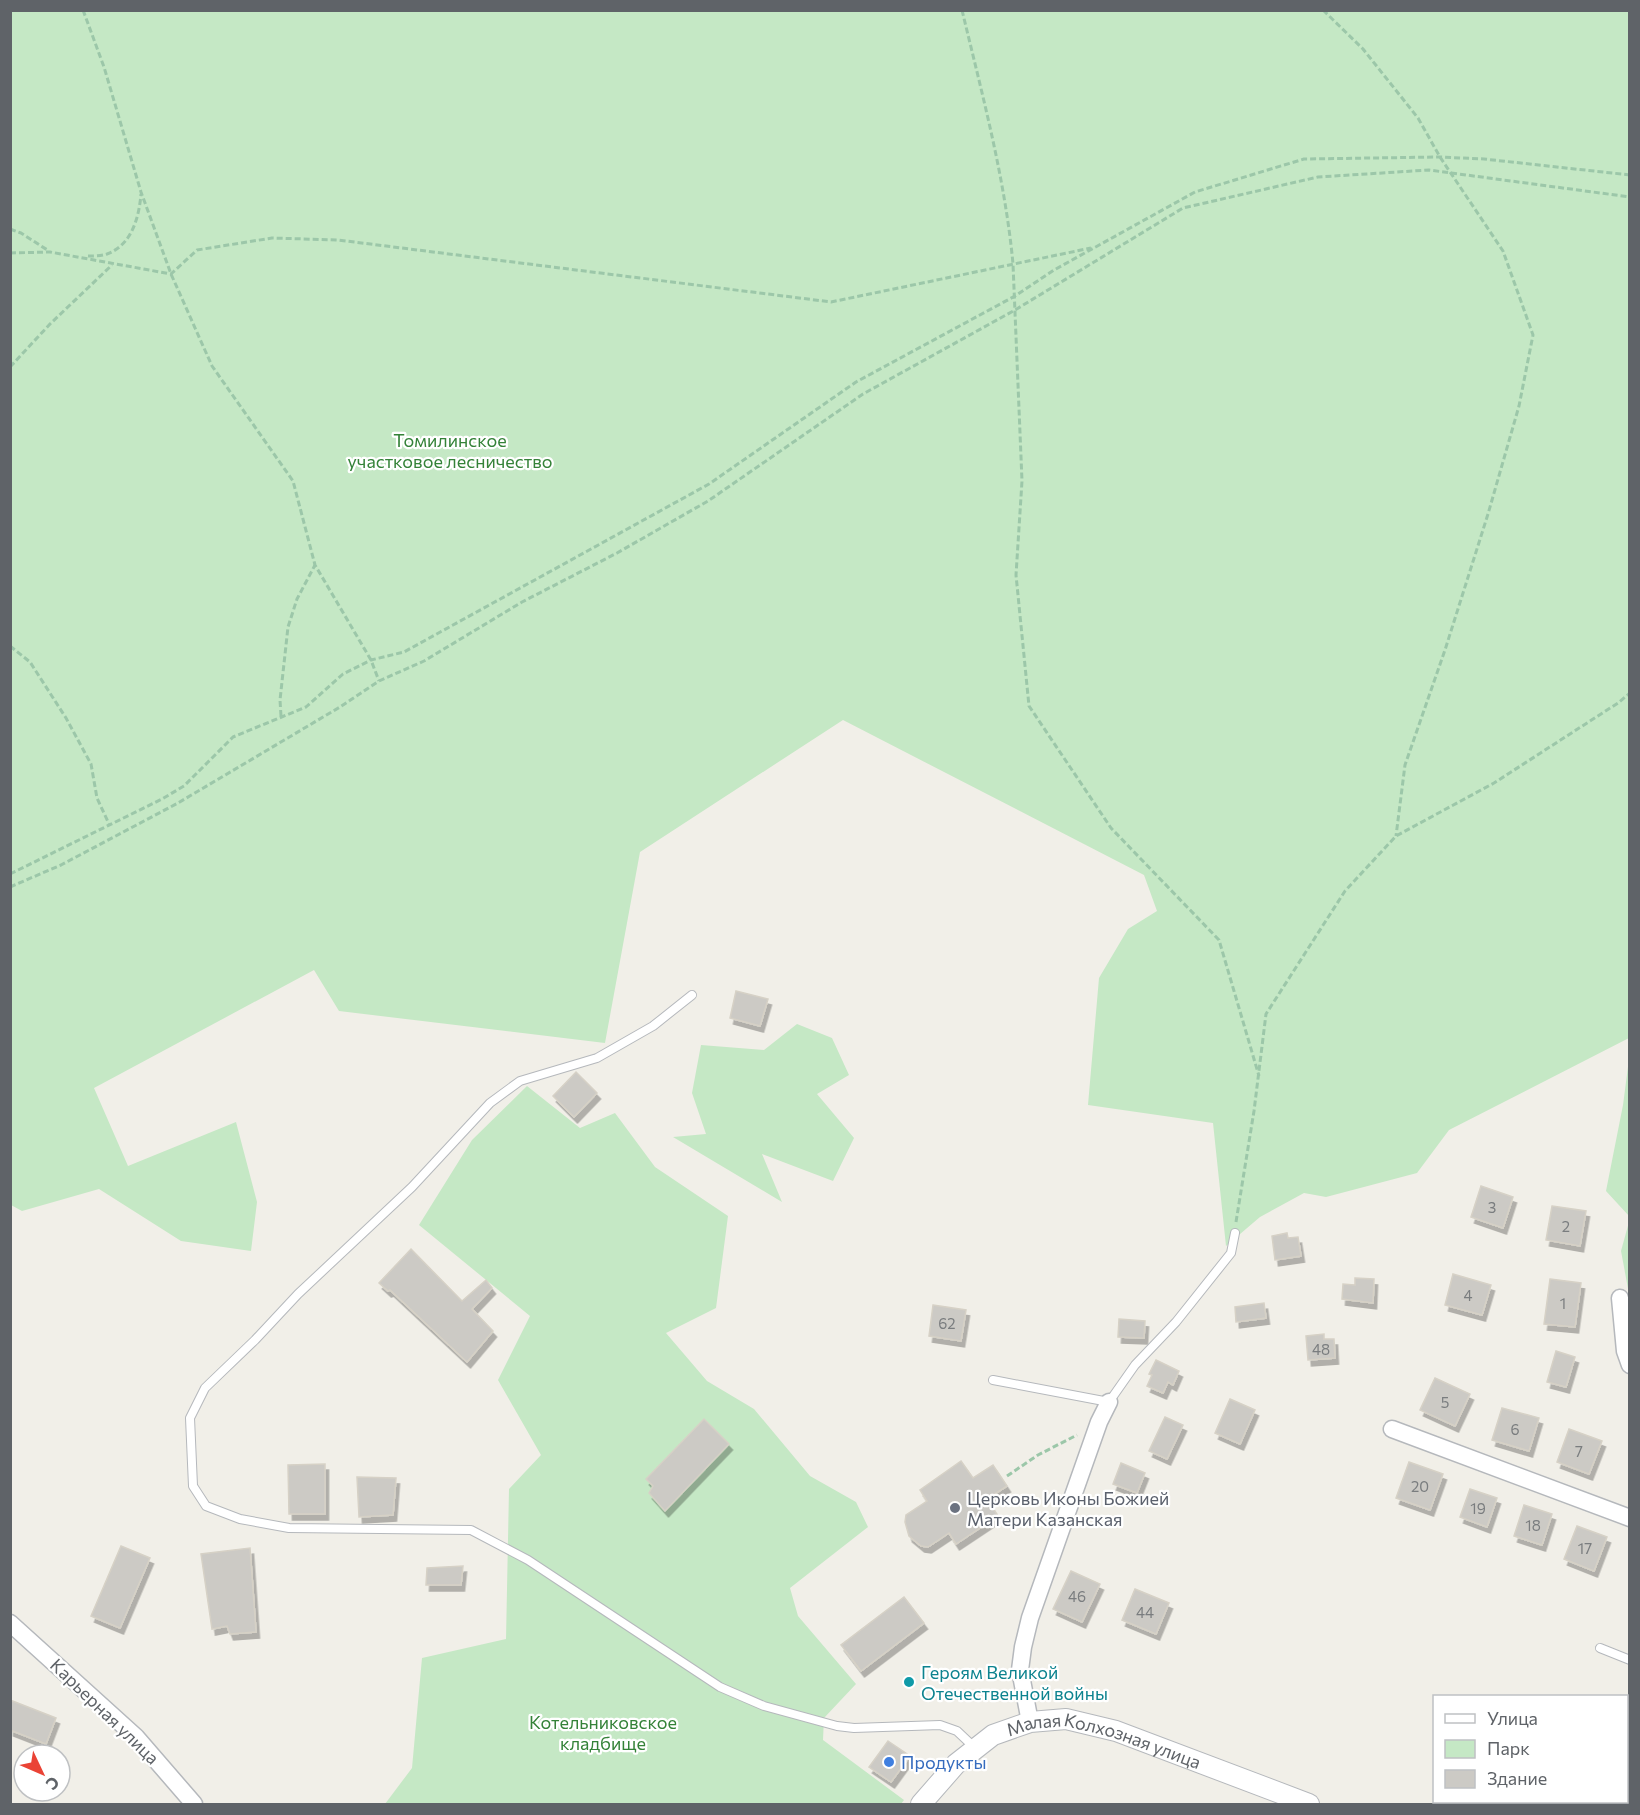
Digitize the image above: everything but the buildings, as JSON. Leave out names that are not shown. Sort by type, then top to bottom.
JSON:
[{"type":"street","points":[[1620,1298],[1625,1352],[1629,1365]]},
{"type":"street","points":[[1030,1722],[1020,1670],[1030,1618],[1109,1402]]},
{"type":"street","points":[[1392,1429],[1629,1518]]},
{"type":"street","name":"Карьерная улица","points":[[10,1623],[136,1737],[194,1804]]},
{"type":"street","name":"Малая Колхозная улица","points":[[921,1804],[956,1764],[993,1735],[1030,1722],[1066,1719],[1116,1731],[1309,1804]]},
{"type":"lane","points":[[692,995],[653,1026],[597,1058],[520,1081],[490,1103],[412,1187],[298,1294],[205,1388],[190,1418],[193,1486],[206,1506],[240,1519],[289,1528],[471,1530],[528,1560],[720,1687],[764,1706],[837,1726],[854,1728],[940,1725],[957,1731],[975,1748]]},
{"type":"lane","points":[[993,1380],[1109,1402],[1135,1365],[1176,1322],[1231,1253],[1234,1233]]},
{"type":"lane","points":[[1600,1648],[1629,1660]]},
{"type":"path","points":[[83,10],[104,67],[141,192],[171,274],[212,366],[293,481],[315,565],[371,660],[379,681]]},
{"type":"path","points":[[962,10],[991,131],[1010,229],[1015,296],[1022,481],[1016,575],[1029,706],[1111,828],[1219,940],[1259,1076]]},
{"type":"path","points":[[1323,10],[1363,49],[1418,118],[1440,157],[1503,251],[1533,335],[1519,406],[1488,514],[1445,650],[1405,765],[1396,836]]},
{"type":"path","points":[[10,874],[162,799],[184,786],[233,737],[306,707],[343,674],[371,660],[404,652],[709,484],[856,382],[1015,296],[1054,270],[1195,192],[1304,159],[1440,157],[1484,159],[1629,175]]},
{"type":"path","points":[[10,887],[61,865],[178,803],[340,707],[379,681],[424,661],[522,602],[617,554],[708,501],[863,394],[1015,310],[1184,208],[1318,177],[1429,170],[1629,197]]},
{"type":"path","points":[[84,257],[107,254],[119,247],[131,233],[139,216],[141,192]]},
{"type":"path","points":[[10,229],[21,233],[50,252]]},
{"type":"path","points":[[171,274],[197,250],[272,238],[338,240],[831,302],[1096,247]]},
{"type":"path","points":[[10,253],[50,252],[171,274]]},
{"type":"path","points":[[10,367],[50,324],[112,265]]},
{"type":"path","points":[[281,716],[280,700],[288,627],[297,599],[315,565]]},
{"type":"path","points":[[10,645],[30,662],[66,718],[91,764],[97,798],[110,825]]},
{"type":"path","points":[[1234,1233],[1259,1076],[1266,1014],[1345,891],[1396,836],[1494,783],[1618,703],[1629,693]]},
{"type":"path","points":[[1007,1476],[1038,1455],[1100,1422]]},
{"type":"green space","name":"Томилинское участковое лесничество","points":[[10,11],[1629,11],[1629,1038],[1449,1130],[1417,1173],[1326,1197],[1304,1193],[1260,1217],[1226,1246],[1213,1123],[1088,1105],[1099,978],[1128,929],[1157,911],[1144,875],[843,720],[640,852],[605,1043],[339,1011],[314,970],[94,1088],[128,1166],[236,1122],[257,1202],[251,1251],[181,1241],[99,1189],[22,1211],[11,1205]]},
{"type":"green space","points":[[797,1024],[832,1038],[849,1075],[817,1094],[854,1138],[833,1181],[762,1154],[782,1202],[673,1137],[706,1134],[692,1093],[701,1045],[764,1050]]},
{"type":"green space","points":[[1629,1059],[1629,1216],[1606,1191],[1623,1105]]},
{"type":"green space","name":"Котельниковское кладбище","points":[[527,1086],[580,1128],[615,1113],[655,1167],[728,1216],[716,1308],[666,1333],[707,1381],[754,1409],[810,1476],[856,1502],[868,1527],[790,1588],[798,1616],[856,1684],[824,1718],[823,1740],[904,1800],[901,1804],[385,1804],[412,1768],[422,1658],[506,1639],[509,1489],[541,1455],[498,1380],[530,1316],[419,1225],[472,1140]]},
{"type":"green space","points":[[1629,1222],[1629,1294],[1621,1251]]},
{"type":"place","name":"Церковь Иконы Божией Матери Казанская","points":[[955,1508]]},
{"type":"place","name":"Героям Великой Отечественной войны","points":[[909,1682]]},
{"type":"place","name":"Продукты","points":[[889,1762]]}]
